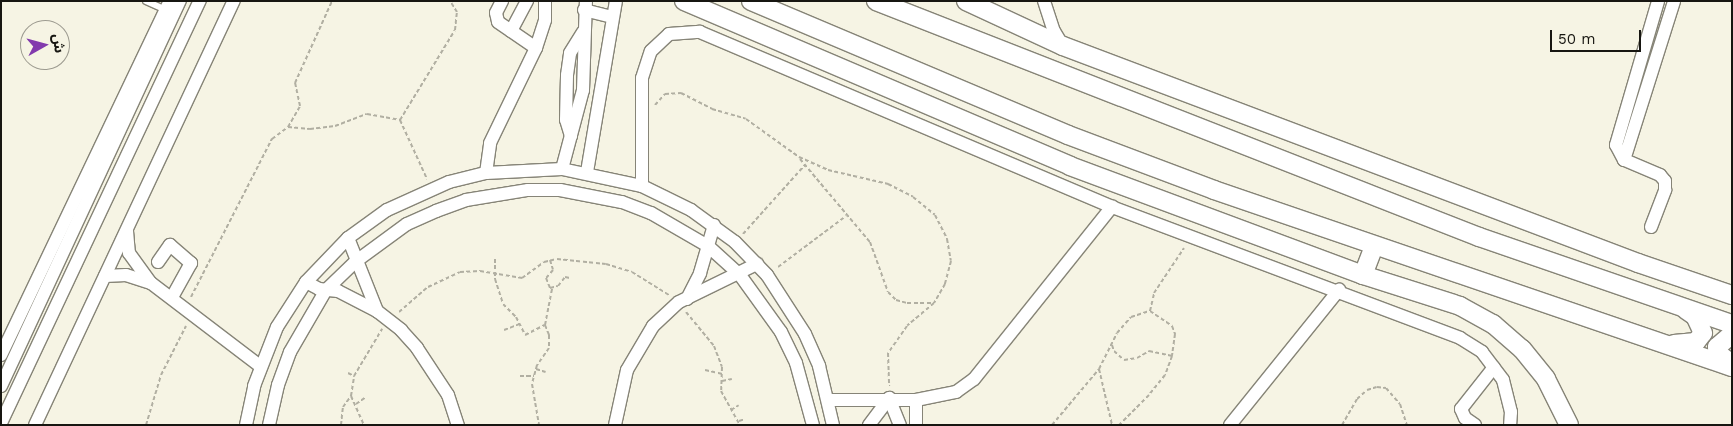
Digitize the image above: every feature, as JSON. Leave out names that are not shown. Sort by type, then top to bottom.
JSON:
[{"type":"main road","points":[[684,1],[1070,166],[1362,275],[1460,306],[1493,324],[1535,363],[1559,400],[1570,425]]},
{"type":"main road","points":[[751,1],[1068,134],[1214,190],[1664,344],[1732,365]]},
{"type":"main road","points":[[876,1],[1479,237],[1732,324]]},
{"type":"main road","points":[[966,1],[1064,46],[1638,263],[1732,295]]},
{"type":"main road","points":[[1362,275],[1374,246]]},
{"type":"main road","points":[[1664,344],[1696,342],[1703,333],[1695,316],[1677,305]]},
{"type":"main road","points":[[1732,334],[1717,347],[1719,354],[1732,365]]},
{"type":"street","points":[[1,386],[180,1]]},
{"type":"street","points":[[1,423],[200,1]]},
{"type":"street","points":[[35,425],[234,1]]},
{"type":"street","points":[[502,1],[496,18],[536,48]]},
{"type":"street","points":[[511,31],[527,1]]},
{"type":"street","points":[[486,172],[490,143],[536,48],[545,20],[545,1]]},
{"type":"street","points":[[587,172],[616,1]]},
{"type":"street","points":[[1044,1],[1054,31],[1064,46]]},
{"type":"street","points":[[1652,227],[1665,190],[1665,181],[1660,175],[1624,160],[1616,145],[1658,1]]},
{"type":"street","points":[[1624,160],[1674,1]]},
{"type":"street","points":[[1,355],[168,5]]},
{"type":"street","points":[[562,169],[571,136],[566,120],[566,75],[570,52],[583,32],[585,6],[612,17]]},
{"type":"street","points":[[642,186],[642,78],[651,51],[669,34],[700,32],[1112,207],[1339,290],[1460,338],[1482,352],[1494,367],[1507,393],[1510,425]]},
{"type":"street","points":[[246,425],[260,366],[277,327],[306,282],[348,238],[387,210],[431,188],[486,172],[562,169],[587,172],[642,186],[714,225],[735,242],[767,275],[805,334],[828,400],[833,425]]},
{"type":"street","points":[[269,425],[278,385],[290,352],[326,290],[355,262],[400,229],[436,211],[466,200],[528,190],[575,192],[622,202],[651,213],[708,246],[740,275],[781,332],[796,363],[812,425]]},
{"type":"street","points":[[828,400],[889,398],[916,400],[956,392],[974,379],[1112,207]]},
{"type":"street","points":[[615,425],[619,395],[639,347],[654,326],[683,300],[700,273],[714,225]]},
{"type":"street","points":[[127,228],[130,252],[151,283]]},
{"type":"street","points":[[348,238],[355,262],[373,296],[377,310]]},
{"type":"street","points":[[158,262],[170,246],[191,263],[172,297]]},
{"type":"street","points":[[683,300],[740,275],[758,264]]},
{"type":"street","points":[[104,276],[126,275],[151,283],[172,297],[260,366]]},
{"type":"street","points":[[306,282],[326,290],[338,291],[377,310],[389,320],[417,348],[433,371],[448,395],[458,425]]},
{"type":"street","points":[[1230,425],[1339,290]]},
{"type":"street","points":[[1475,425],[1465,418],[1461,409],[1494,367]]},
{"type":"street","points":[[869,425],[889,398]]},
{"type":"street","points":[[889,398],[900,425]]},
{"type":"street","points":[[916,400],[916,425]]},
{"type":"lane","points":[[146,1],[168,5]]},
{"type":"path","points":[[146,425],[161,375],[189,310],[272,139],[288,127],[300,106],[295,83],[332,1]]},
{"type":"path","points":[[400,120],[455,30],[457,12],[450,1]]},
{"type":"path","points":[[643,123],[659,99],[672,92],[681,93],[712,109],[746,120],[799,157],[828,170],[888,184],[913,196],[935,215],[947,239],[951,262],[945,284],[934,303],[907,326],[888,353],[889,398]]},
{"type":"path","points":[[288,127],[310,129],[335,126],[367,114],[400,120]]},
{"type":"path","points":[[400,120],[431,188]]},
{"type":"path","points":[[799,157],[846,216],[860,227],[870,242],[888,292],[896,300],[934,303]]},
{"type":"path","points":[[735,242],[805,165]]},
{"type":"path","points":[[767,275],[846,216]]},
{"type":"path","points":[[1150,311],[1154,293],[1193,236]]},
{"type":"path","points":[[494,259],[500,300],[520,324],[525,335],[545,326]]},
{"type":"path","points":[[341,425],[343,407],[351,396],[354,376],[372,342],[389,320],[428,287],[468,270],[495,276],[510,274],[522,278],[550,260],[579,259],[632,272],[683,300],[714,346],[722,374],[721,391],[740,425]]},
{"type":"path","points":[[550,260],[553,270],[546,281],[552,289]]},
{"type":"path","points":[[539,425],[532,395],[536,369],[549,348],[545,326],[552,289],[565,277],[570,278]]},
{"type":"path","points":[[1052,425],[1099,369],[1112,345],[1131,317],[1150,311]]},
{"type":"path","points":[[1119,425],[1149,395],[1165,374],[1172,356],[1175,342],[1172,326],[1150,311]]},
{"type":"path","points":[[504,330],[520,324]]},
{"type":"path","points":[[1112,345],[1114,351],[1124,360],[1137,358],[1149,351],[1172,356]]},
{"type":"path","points":[[536,369],[546,372]]},
{"type":"path","points":[[1099,369],[1112,425]]},
{"type":"path","points":[[705,370],[722,374]]},
{"type":"path","points":[[348,373],[354,376]]},
{"type":"path","points":[[520,376],[534,376]]},
{"type":"path","points":[[722,381],[732,379]]},
{"type":"path","points":[[1342,425],[1357,399],[1367,390],[1377,386],[1386,388],[1400,404],[1407,425]]},
{"type":"path","points":[[351,396],[364,425]]},
{"type":"path","points":[[356,404],[366,397]]},
{"type":"path","points":[[731,410],[739,405]]},
{"type":"path","points":[[739,421],[745,419]]}]
